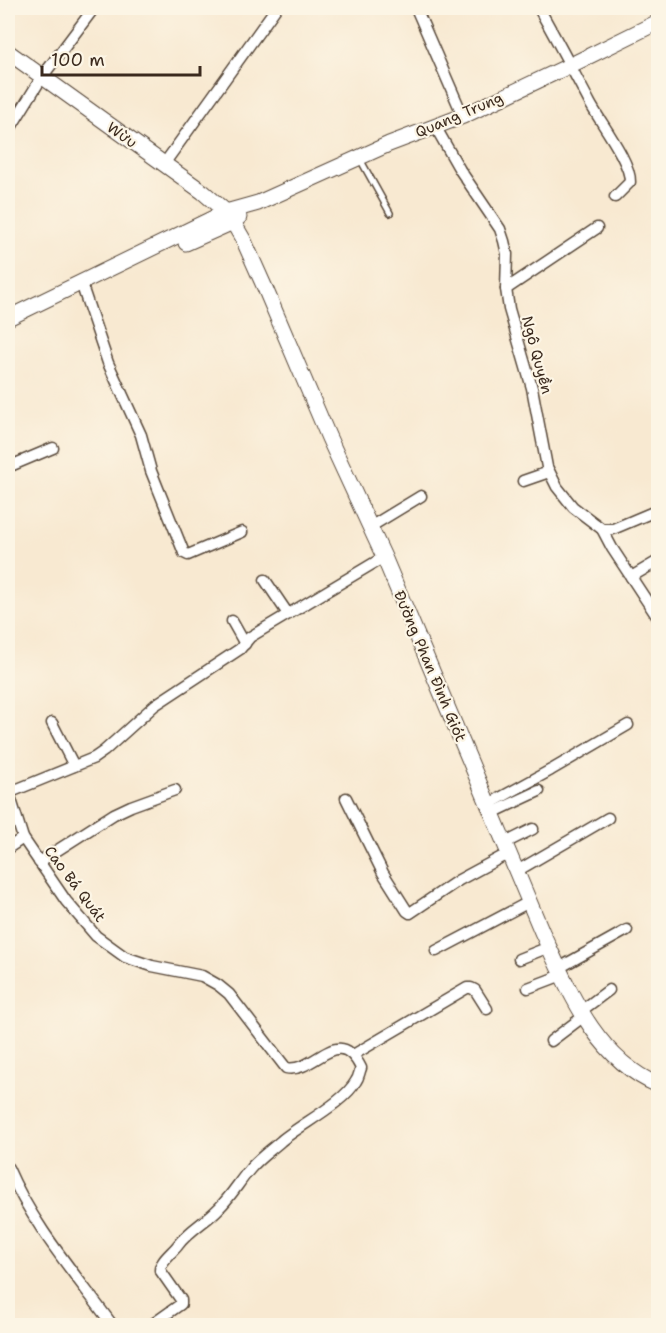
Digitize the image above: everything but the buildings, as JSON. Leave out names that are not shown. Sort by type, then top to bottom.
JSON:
[{"type":"main road","name":"Quang Trung","points":[[8,330],[258,203],[359,157],[463,116],[658,22]]},
{"type":"main road","name":"Wừu","points":[[8,52],[203,192],[230,217]]},
{"type":"main road","name":"Quang Trung","points":[[8,318],[230,217]]},
{"type":"main road","name":"Đường Phan Đình Giót","points":[[230,217],[265,288],[384,557],[560,972],[582,1013],[601,1041],[615,1057],[633,1071],[658,1085]]},
{"type":"street","points":[[8,132],[42,77],[93,8]]},
{"type":"street","points":[[164,164],[276,8]]},
{"type":"street","points":[[416,8],[463,116]]},
{"type":"street","points":[[541,12],[629,172],[630,182],[615,197]]},
{"type":"street","name":"Ngô Quyền","points":[[435,126],[460,170],[500,229],[504,241],[507,254],[506,289],[509,309],[532,388],[549,472],[557,487],[573,507],[602,529]]},
{"type":"street","points":[[506,289],[597,228]]},
{"type":"street","points":[[84,292],[108,363],[141,435],[151,471],[184,553],[188,555],[242,532]]},
{"type":"street","points":[[8,467],[53,448]]},
{"type":"street","points":[[523,481],[549,472]]},
{"type":"street","points":[[370,527],[421,496]]},
{"type":"street","points":[[658,510],[613,529],[602,529],[658,618]]},
{"type":"street","points":[[8,791],[94,758],[155,705],[240,649],[250,637],[384,557]]},
{"type":"street","points":[[631,577],[658,561]]},
{"type":"street","points":[[265,580],[288,614]]},
{"type":"street","points":[[232,621],[245,644]]},
{"type":"street","points":[[52,723],[74,766]]},
{"type":"street","points":[[491,808],[550,770],[628,725]]},
{"type":"street","points":[[39,862],[114,814],[175,790]]},
{"type":"street","name":"Cao Bá Quát","points":[[8,791],[23,838],[66,901],[96,936],[125,957],[152,966],[202,975],[218,985],[229,994],[286,1068],[302,1065],[336,1049],[349,1051],[353,1055]]},
{"type":"street","points":[[491,808],[540,791]]},
{"type":"street","points":[[346,798],[383,873],[410,913],[533,829]]},
{"type":"street","points":[[516,871],[608,818]]},
{"type":"street","points":[[8,848],[23,838]]},
{"type":"street","points":[[436,951],[529,902]]},
{"type":"street","points":[[528,988],[560,972],[627,930]]},
{"type":"street","points":[[519,958],[549,947]]},
{"type":"street","points":[[150,1326],[182,1304],[160,1270],[160,1266],[182,1240],[225,1202],[261,1158],[352,1087],[361,1068],[353,1055],[467,988],[476,990],[487,1009]]},
{"type":"street","points":[[551,1041],[609,990]]},
{"type":"street","points":[[8,1168],[14,1183],[46,1236],[113,1326]]},
{"type":"lane","points":[[359,157],[390,213]]}]
